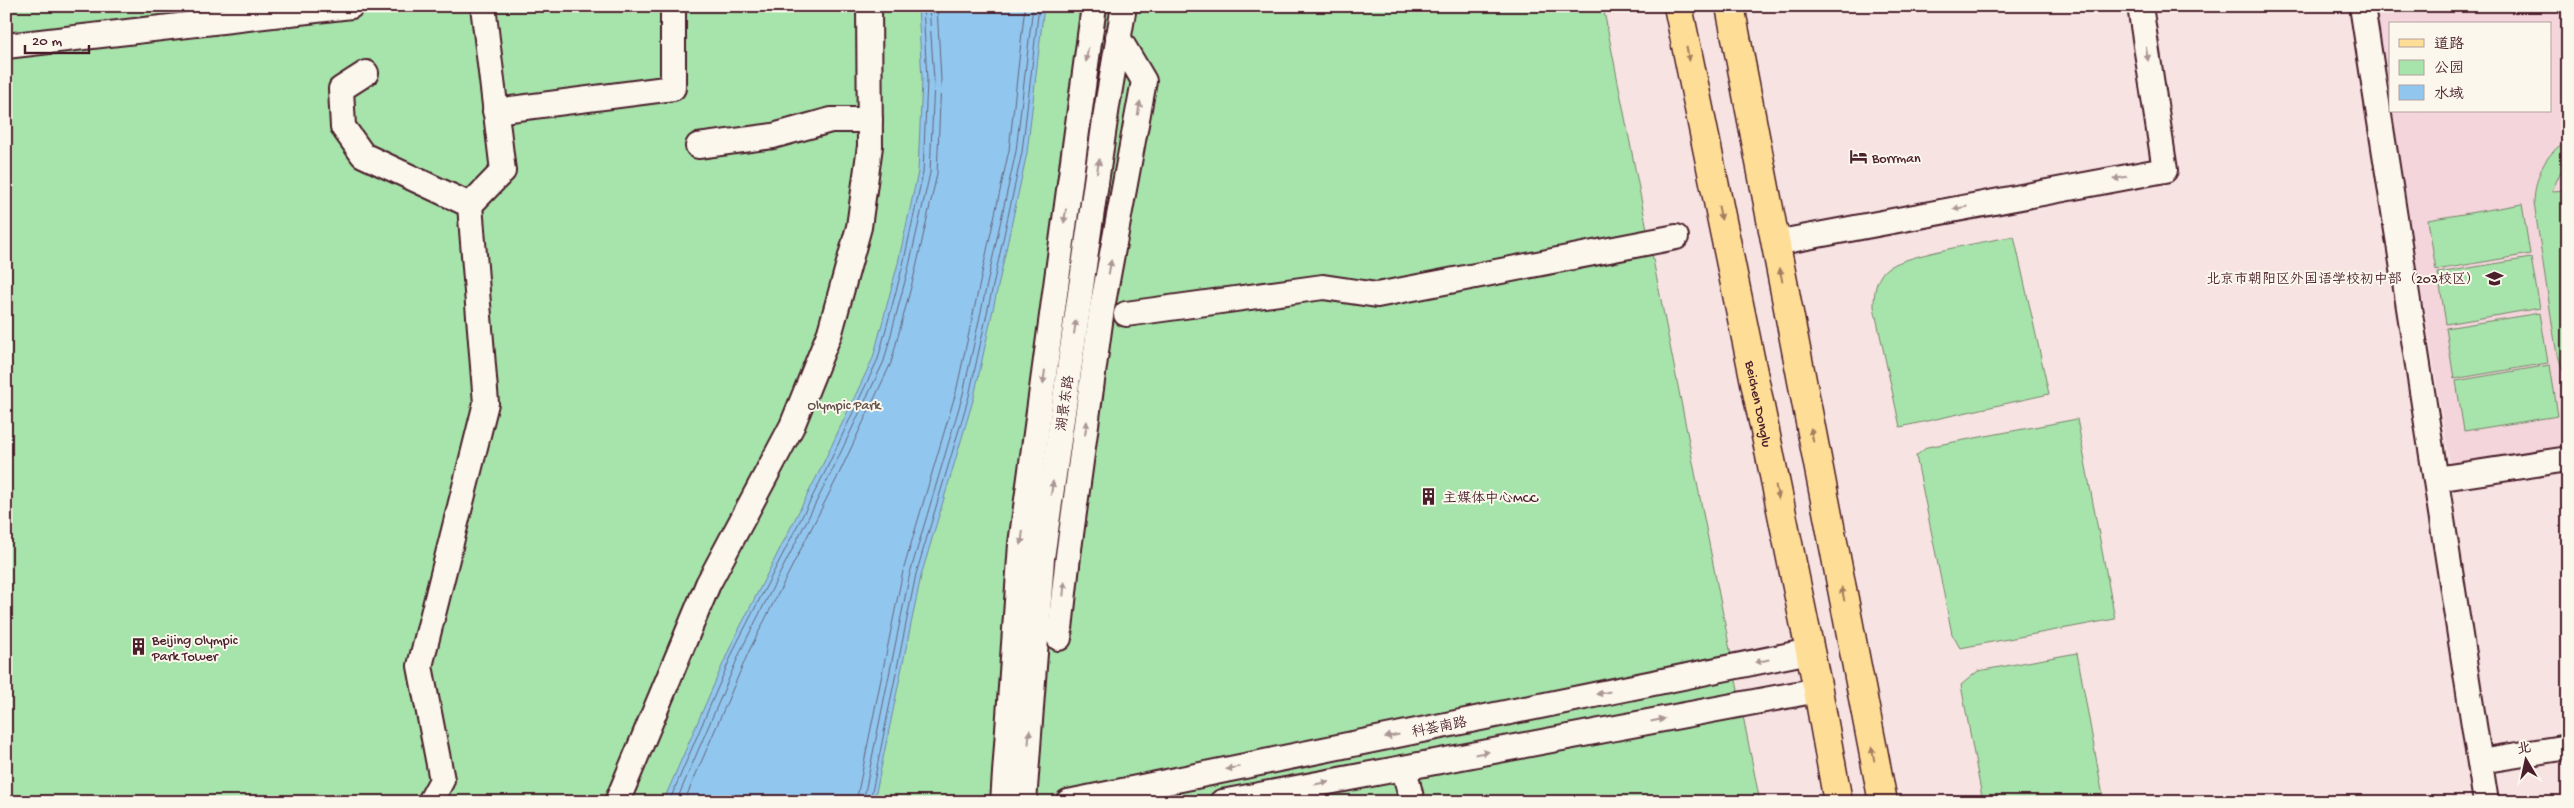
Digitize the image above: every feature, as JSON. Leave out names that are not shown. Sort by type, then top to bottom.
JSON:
[{"type":"main road","name":"Beichen Donglu","points":[[1678,6],[1818,690],[1838,802]]},
{"type":"main road","points":[[1730,6],[1882,802]]},
{"type":"street","points":[[6,46],[350,6]]},
{"type":"street","points":[[430,802],[442,780],[420,666],[486,403],[470,205],[503,171],[483,6]]},
{"type":"street","points":[[495,111],[673,88],[673,6]]},
{"type":"street","points":[[617,802],[708,584],[792,426],[830,332],[858,227],[870,146],[869,6]]},
{"type":"street","name":"湖景东路","points":[[1003,802],[1021,544],[1094,6]]},
{"type":"street","name":"湖景东路","points":[[1024,802],[1042,558],[1123,6]]},
{"type":"street","points":[[1775,242],[2165,170],[2140,6]]},
{"type":"street","points":[[2362,6],[2486,802]]},
{"type":"street","points":[[1059,638],[1068,556],[1102,308],[1144,81],[1118,37]]},
{"type":"street","points":[[366,73],[340,88],[343,127],[363,155],[470,205]]},
{"type":"street","points":[[698,146],[773,136],[831,120],[870,120]]},
{"type":"street","points":[[1126,314],[1323,287],[1377,295],[1676,237]]},
{"type":"street","points":[[2436,479],[2568,459]]},
{"type":"street","name":"科荟南路","points":[[1068,802],[1810,651]]},
{"type":"street","points":[[1222,802],[1818,690]]},
{"type":"street","points":[[2480,761],[2568,747]]},
{"type":"street","points":[[1404,768],[1412,802]]},
{"type":"shaded area","name":"北京市朝阳区外国语学校初中部（203校区）","points":[[2375,6],[2568,6],[2568,445],[2450,463],[2392,112],[2552,112],[2552,22],[2389,22],[2389,94]]},
{"type":"green space","name":"Olympic Park","points":[[6,6],[1603,6],[1760,802],[6,802]]},
{"type":"green space","points":[[2568,140],[2568,163],[2561,171],[2552,191],[2568,190],[2568,377],[2562,368],[2556,349],[2534,203],[2536,184],[2542,167],[2553,152]]},
{"type":"green space","points":[[2522,204],[2530,254],[2436,270],[2428,220]]},
{"type":"green space","points":[[2014,236],[2049,394],[1900,427],[1874,307],[1874,297],[1881,275],[1892,265],[1906,260]]},
{"type":"green space","points":[[2531,258],[2540,308],[2446,324],[2438,273]]},
{"type":"green space","points":[[2540,313],[2548,363],[2454,379],[2446,328]]},
{"type":"green space","points":[[2550,365],[2558,416],[2464,431],[2456,381]]},
{"type":"green space","points":[[2077,419],[2115,619],[1960,648],[1952,634],[1916,456],[1927,447]]},
{"type":"green space","points":[[2077,653],[2104,802],[1983,802],[1961,685],[1978,671]]},
{"type":"water","points":[[918,6],[1044,6],[1027,153],[974,397],[921,576],[874,802],[663,802],[732,643],[820,470],[873,358],[898,263],[918,172],[922,80]]},
{"type":"place","name":"Borrman","points":[[1858,157]]},
{"type":"place","name":"北京市朝阳区外国语学校初中部（203校区）","points":[[2494,278]]},
{"type":"place","name":"主媒体中心MCC","points":[[1429,497]]},
{"type":"place","name":"Beijing Olympic Park Tower","points":[[138,647]]}]
